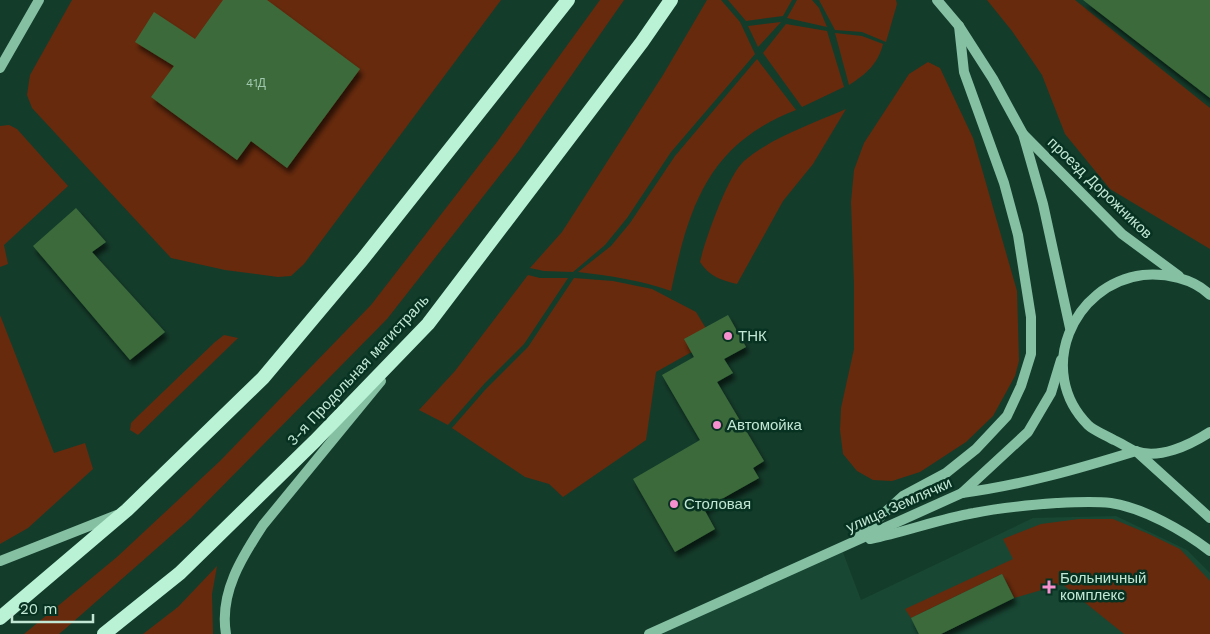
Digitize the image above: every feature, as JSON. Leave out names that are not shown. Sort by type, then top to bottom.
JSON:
[{"type":"highway","points":[[0,618],[128,510],[263,378],[362,260],[568,0]]},
{"type":"highway","name":"3-я Продольная магистраль","points":[[104,634],[180,573],[315,441],[428,324],[642,42],[671,0]]},
{"type":"main road","points":[[0,68],[39,0]]},
{"type":"main road","name":"проезд Дорожников","points":[[937,0],[959,26],[993,79],[1023,134],[1044,204],[1070,328]]},
{"type":"main road","points":[[852,542],[904,496],[946,473],[976,449],[1007,416],[1021,386],[1031,354],[1031,317],[1018,235],[1004,183],[964,72],[959,26]]},
{"type":"main road","name":"проезд Дорожников","points":[[1023,134],[1122,234],[1182,278],[1210,295]]},
{"type":"main road","points":[[962,493],[1028,432],[1051,393],[1070,328],[1084,305],[1104,287],[1129,277],[1156,274],[1182,278]]},
{"type":"main road","points":[[226,634],[224,622],[228,595],[236,569],[249,546],[264,525],[428,324]]},
{"type":"main road","points":[[1064,350],[1064,377],[1073,404],[1088,426],[1136,451],[1210,518]]},
{"type":"main road","points":[[1136,451],[1162,452],[1187,446],[1210,432]]},
{"type":"main road","name":"улица Землячки","points":[[649,634],[962,493],[1010,486],[1054,476],[1136,451]]},
{"type":"main road","points":[[852,542],[905,532],[974,513],[1031,505],[1082,502],[1112,503],[1151,516],[1192,537],[1210,551]]},
{"type":"main road","points":[[0,561],[128,510]]},
{"type":"shaded area","points":[[72,0],[501,0],[304,264],[291,276],[278,277],[225,270],[171,258],[32,108],[27,95],[30,75]]},
{"type":"shaded area","points":[[600,0],[624,0],[518,152],[387,319],[190,519],[65,629],[59,634],[24,634],[117,557],[220,461],[371,305],[497,142]]},
{"type":"shaded area","points":[[707,0],[721,0],[740,22],[755,54],[671,152],[627,218],[605,245],[573,272],[544,271],[530,268],[562,232],[663,75]]},
{"type":"shaded area","points":[[728,0],[792,0],[783,16],[746,21]]},
{"type":"shaded area","points":[[797,0],[812,0],[819,8],[827,27],[787,18]]},
{"type":"shaded area","points":[[819,0],[896,0],[897,4],[886,42],[862,32],[835,30]]},
{"type":"shaded area","points":[[987,0],[1075,0],[1210,108],[1210,249],[1110,189],[1065,134],[1042,75],[1012,31]]},
{"type":"shaded area","points":[[781,22],[758,47],[748,26]]},
{"type":"shaded area","points":[[786,24],[827,31],[844,87],[802,107],[763,53]]},
{"type":"shaded area","points":[[835,33],[862,36],[883,44],[875,63],[861,77],[849,85]]},
{"type":"shaded area","points":[[757,59],[796,110],[766,124],[742,141],[723,160],[707,181],[695,205],[686,232],[671,291],[637,281],[578,272],[611,246],[630,223],[675,156]]},
{"type":"shaded area","points":[[928,62],[940,68],[973,138],[1017,291],[1019,361],[1015,376],[993,416],[966,442],[920,472],[892,481],[873,480],[857,471],[843,454],[840,430],[841,408],[854,349],[851,202],[854,170],[864,143],[909,74]]},
{"type":"shaded area","points":[[846,109],[813,164],[783,201],[737,284],[720,279],[707,271],[700,262],[707,239],[724,193],[744,161],[755,152],[780,138]]},
{"type":"shaded area","points":[[9,125],[17,129],[68,186],[4,245],[8,264],[0,267],[0,126]]},
{"type":"shaded area","points":[[528,275],[540,278],[568,278],[524,344],[485,383],[448,425],[419,410],[455,371]]},
{"type":"shaded area","points":[[574,278],[613,281],[652,289],[696,312],[713,340],[656,372],[646,440],[563,497],[549,484],[525,477],[452,428],[485,390],[528,347]]},
{"type":"shaded area","points":[[0,315],[54,453],[85,443],[93,469],[28,528],[0,544]]},
{"type":"shaded area","points":[[224,335],[238,338],[138,435],[130,430],[131,423]]},
{"type":"shaded area","name":"Больничный комплекс","points":[[1116,516],[1187,550],[1210,573],[1210,634],[649,634],[841,547],[861,600],[1033,518]]},
{"type":"shaded area","points":[[1079,519],[1113,519],[1180,549],[1210,581],[1210,634],[1124,634],[1062,584],[1014,598],[1002,574],[911,618],[905,609],[1013,559],[1003,539],[1041,524]]},
{"type":"shaded area","points":[[217,566],[212,594],[213,634],[143,634],[178,607]]},
{"type":"building","points":[[223,0],[267,0],[360,69],[287,168],[251,141],[237,160],[151,97],[174,66],[135,42],[154,12],[195,39]]},
{"type":"building","points":[[1083,0],[1210,0],[1210,98]]},
{"type":"building","points":[[76,208],[106,242],[92,252],[165,332],[130,360],[33,246]]},
{"type":"building","points":[[728,315],[746,347],[724,359],[733,373],[717,382],[764,461],[753,468],[759,478],[704,509],[715,529],[675,552],[633,479],[700,440],[662,375],[694,357],[684,339]]},
{"type":"building","points":[[1002,574],[1014,598],[941,634],[919,634],[911,618]]},
{"type":"place","name":"ТНК","points":[[728,336]]},
{"type":"place","name":"Автомойка","points":[[717,425]]},
{"type":"place","name":"Столовая","points":[[674,504]]},
{"type":"place","name":"Больничный комплекс","points":[[1049,587]]}]
